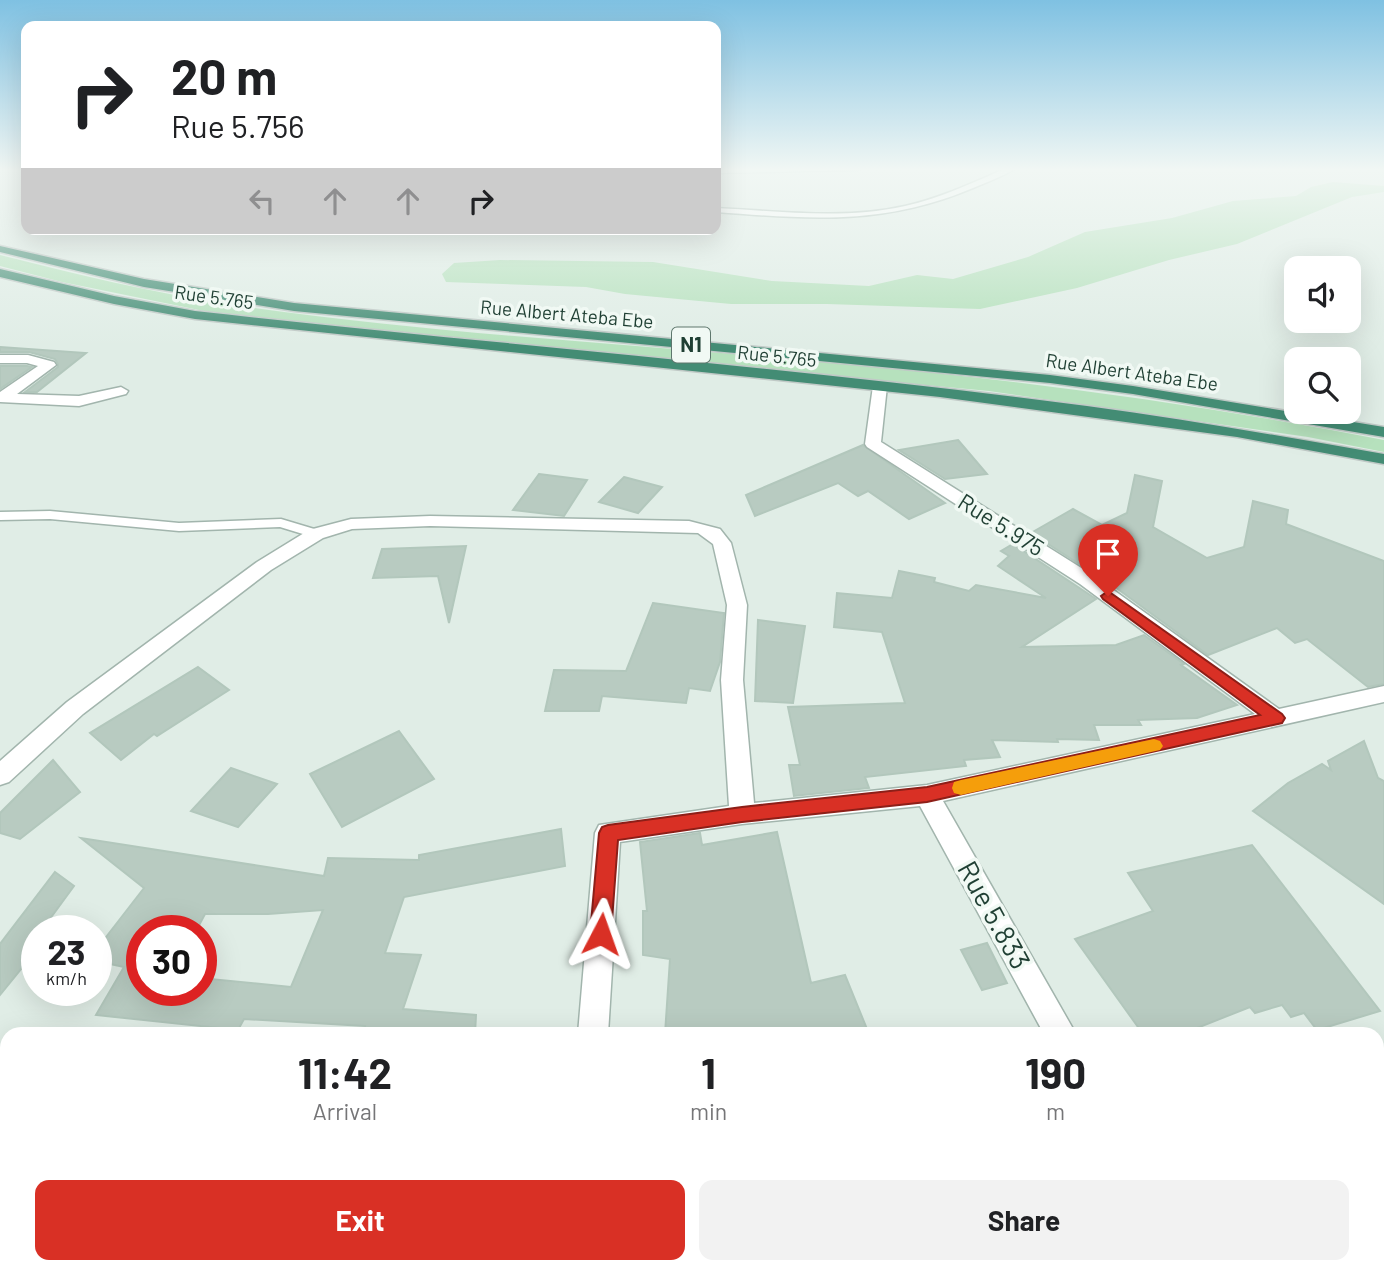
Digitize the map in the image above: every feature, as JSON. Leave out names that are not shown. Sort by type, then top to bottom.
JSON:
[{"type":"highway","name":"Rue Albert Ateba Ebe","points":[[0,249],[144,283],[294,307],[1050,379],[1133,390],[1384,432]]},
{"type":"highway","name":"Rue 5.765","points":[[0,273],[114,300],[195,314],[880,386],[1114,414],[1231,431],[1384,459]]},
{"type":"street","points":[[0,359],[28,359],[50,365],[2,398],[79,401],[121,391]]},
{"type":"street","name":"Rue 5.975","points":[[880,386],[873,444],[1087,580],[1276,718]]},
{"type":"street","points":[[0,775],[75,708],[264,566],[316,534],[351,524],[430,521],[689,526],[713,533],[722,544],[737,605],[732,680],[742,814]]},
{"type":"street","points":[[594,1027],[608,833],[742,814],[927,795],[1384,694]]},
{"type":"street","name":"Rue 5.833","points":[[927,795],[1057,1027]]},
{"type":"lane","points":[[0,516],[50,515],[179,527],[281,523],[316,534]]},
{"type":"green space","points":[[1114,227],[1278,227],[1237,244],[1169,260],[1077,288],[980,309],[731,304],[625,294],[586,287],[446,282],[442,274],[454,263],[500,260],[653,262],[772,281],[869,286],[917,275],[953,279],[1028,257],[1085,232]]},
{"type":"green space","points":[[0,255],[170,294],[305,315],[856,365],[1121,396],[1384,440],[1384,452],[1308,437],[989,391],[600,354],[209,312],[62,282],[0,266]]},
{"type":"building","points":[[0,347],[86,353],[37,392],[25,392],[58,367],[58,364],[55,359],[29,352],[0,352]]},
{"type":"building","points":[[0,366],[27,366],[32,367],[0,389]]},
{"type":"building","points":[[958,440],[987,474],[945,479],[899,450]]},
{"type":"building","points":[[863,445],[945,503],[909,519],[868,491],[858,496],[838,483],[755,516],[746,495]]},
{"type":"building","points":[[539,474],[587,480],[564,516],[513,510]]},
{"type":"building","points":[[1135,475],[1162,481],[1153,527],[1207,558],[1244,547],[1253,501],[1288,510],[1286,524],[1384,561],[1384,684],[1368,687],[1307,639],[1295,643],[1277,628],[1208,655],[1115,587],[1031,533],[1073,509],[1102,525],[1127,513]]},
{"type":"building","points":[[624,477],[662,487],[638,513],[599,502]]},
{"type":"building","points":[[1013,544],[1096,599],[1022,647],[1116,645],[1144,635],[1237,705],[1197,718],[1138,720],[1141,725],[1094,725],[1099,740],[992,740],[1000,757],[964,760],[966,766],[865,777],[869,788],[794,796],[789,765],[800,765],[788,707],[905,703],[882,632],[834,627],[837,593],[892,598],[899,571],[935,578],[934,582],[969,591],[976,585],[1046,598],[998,566],[1009,556],[1001,551]]},
{"type":"building","points":[[466,546],[449,623],[438,576],[373,578],[382,549]]},
{"type":"building","points":[[653,603],[724,613],[720,662],[710,691],[689,688],[686,703],[602,696],[599,711],[545,711],[554,670],[626,671]]},
{"type":"building","points":[[758,620],[805,626],[793,703],[755,701]]},
{"type":"building","points":[[198,667],[229,690],[157,736],[154,734],[121,760],[90,733]]},
{"type":"building","points":[[399,731],[434,779],[342,827],[310,774]]},
{"type":"building","points":[[1364,741],[1378,778],[1384,781],[1384,904],[1253,811],[1288,783],[1322,764],[1331,770],[1328,761]]},
{"type":"building","points":[[53,760],[80,792],[20,839],[0,833],[0,813]]},
{"type":"building","points":[[231,768],[277,784],[238,827],[191,811]]},
{"type":"building","points":[[561,829],[565,866],[404,897],[385,953],[421,955],[403,1009],[476,1015],[475,1027],[365,1027],[244,1019],[240,1027],[210,1027],[96,1015],[101,1006],[112,1006],[112,988],[124,967],[112,964],[112,929],[144,888],[81,838],[324,876],[328,858],[419,860],[419,855]]},
{"type":"building","points":[[777,832],[811,983],[845,975],[866,1027],[665,1027],[670,959],[643,955],[643,911],[647,911],[640,842],[700,833],[702,845]]},
{"type":"building","points":[[1252,845],[1380,1011],[1327,1027],[1315,1027],[1304,1013],[1291,1017],[1282,1005],[1255,1013],[1250,1007],[1200,1027],[1138,1027],[1075,939],[1153,911],[1128,873]]},
{"type":"building","points":[[55,872],[74,886],[53,915],[22,915]]},
{"type":"building","points":[[21,917],[21,969],[0,995],[0,944]]},
{"type":"building","points":[[987,943],[1007,983],[982,990],[961,950]]},
{"type":"slow traffic","points":[[961,788],[1154,746]]},
{"type":"route","points":[[601,934],[608,833],[742,814],[927,795],[1276,718],[1108,596]]}]
